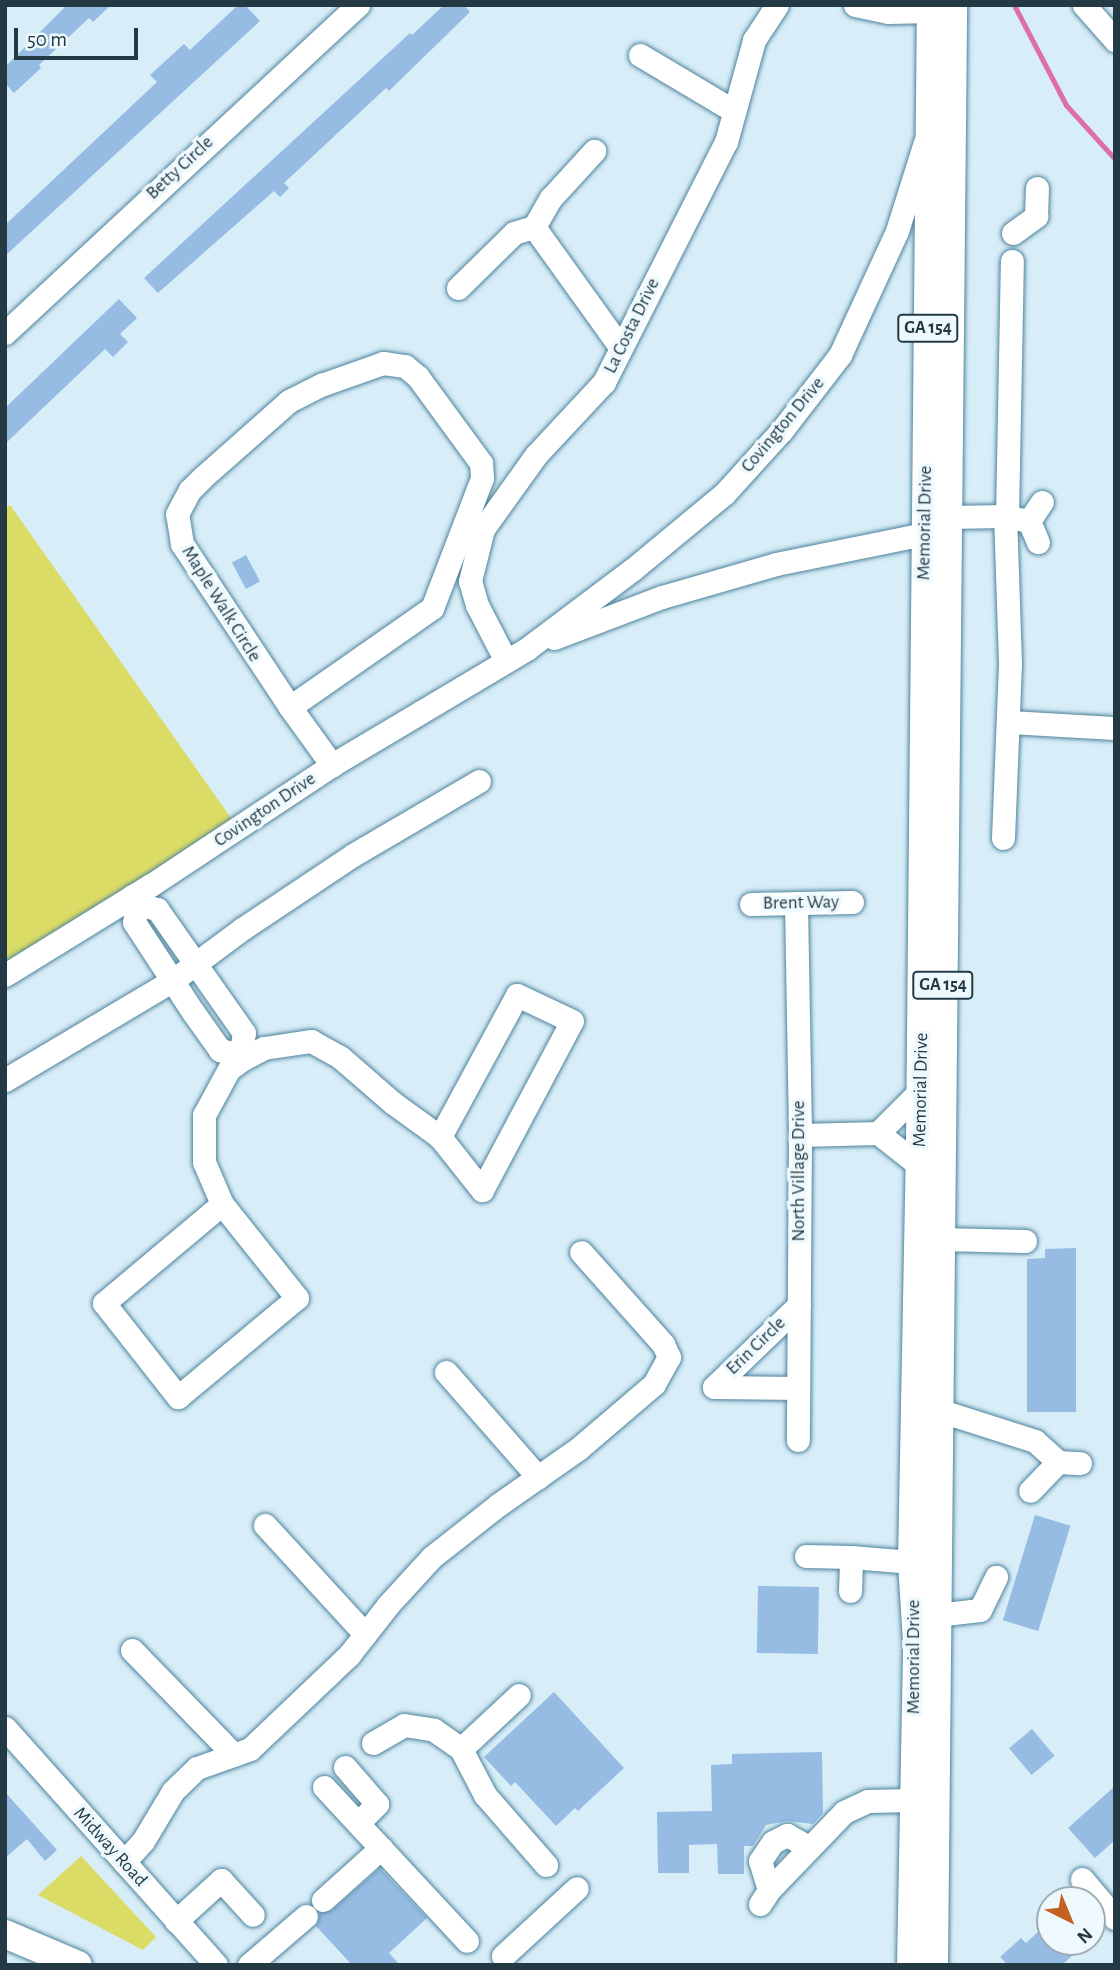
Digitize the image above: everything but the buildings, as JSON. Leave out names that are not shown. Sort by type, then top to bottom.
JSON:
[{"type":"main road","name":"Memorial Drive","points":[[911,1965],[917,1642],[912,1562],[921,1090],[924,534],[931,122],[938,7]]},
{"type":"main road","name":"Memorial Drive","points":[[933,1965],[947,517],[938,7]]},
{"type":"main road","points":[[5,1934],[78,1965]]},
{"type":"street","name":"Betty Circle","points":[[5,333],[358,5]]},
{"type":"street","name":"La Costa Drive","points":[[506,661],[477,605],[470,581],[483,529],[536,455],[604,382],[726,142],[754,40],[777,5]]},
{"type":"street","points":[[855,5],[888,12],[938,7]]},
{"type":"street","points":[[1084,5],[1115,40]]},
{"type":"street","points":[[639,55],[734,111]]},
{"type":"street","name":"Covington Drive","points":[[5,975],[134,900],[332,765],[528,648],[632,570],[724,494],[782,430],[840,355],[897,231],[931,122]]},
{"type":"street","points":[[458,288],[514,233],[534,227],[551,198],[594,151]]},
{"type":"street","points":[[1013,233],[1036,216],[1037,188]]},
{"type":"street","points":[[534,227],[621,348]]},
{"type":"street","points":[[1003,838],[1010,664],[1021,514],[1012,261]]},
{"type":"street","name":"Maple Walk Circle","points":[[290,707],[432,608],[482,478],[481,463],[418,377],[405,366],[383,363],[321,385],[289,401],[190,490],[177,514],[182,544],[290,707],[332,765]]},
{"type":"street","points":[[947,517],[1021,514]]},
{"type":"street","points":[[1021,514],[1038,542]]},
{"type":"street","name":"Covington Drive","points":[[528,648],[687,589],[776,564],[924,534],[947,517]]},
{"type":"street","points":[[1008,722],[1111,729]]},
{"type":"street","points":[[5,1080],[172,981],[242,929],[353,855],[479,781]]},
{"type":"street","points":[[134,900],[157,909],[244,1033],[242,1057],[220,1050],[172,981],[134,922],[134,900]]},
{"type":"street","name":"Brent Way","points":[[751,904],[852,902]]},
{"type":"street","name":"North Village Drive","points":[[796,903],[800,1135],[798,1440]]},
{"type":"street","points":[[146,941],[169,926]]},
{"type":"street","points":[[222,1204],[104,1303],[178,1396],[297,1298],[222,1204],[204,1162],[204,1115],[229,1069],[242,1057],[264,1048],[311,1041],[341,1057],[393,1103],[440,1137],[482,1190],[572,1021],[517,995],[440,1137]]},
{"type":"street","points":[[878,1133],[921,1090]]},
{"type":"street","points":[[800,1135],[878,1133],[920,1166]]},
{"type":"street","points":[[940,1239],[1025,1241]]},
{"type":"street","points":[[124,1862],[143,1841],[173,1791],[197,1768],[250,1749],[349,1655],[432,1557],[578,1449],[654,1384],[668,1357],[663,1344],[580,1252]]},
{"type":"street","name":"Erin Circle","points":[[798,1388],[714,1387],[799,1305]]},
{"type":"street","points":[[446,1372],[538,1477]]},
{"type":"street","points":[[938,1410],[1035,1441],[1069,1462],[1030,1491]]},
{"type":"street","points":[[265,1525],[365,1634]]},
{"type":"street","points":[[806,1556],[912,1562]]},
{"type":"street","points":[[850,1591],[851,1558]]},
{"type":"street","points":[[936,1615],[980,1610],[996,1577]]},
{"type":"street","points":[[132,1650],[234,1755]]},
{"type":"street","points":[[461,1749],[519,1695]]},
{"type":"street","points":[[373,1743],[404,1725],[434,1730],[461,1749],[485,1795],[546,1865]]},
{"type":"street","name":"Midway Road","points":[[5,1728],[216,1965]]},
{"type":"street","points":[[345,1767],[384,1797],[358,1823]]},
{"type":"street","points":[[324,1787],[467,1941]]},
{"type":"street","points":[[765,1897],[760,1861],[773,1842],[787,1835],[810,1848],[844,1812],[868,1801],[912,1800]]},
{"type":"street","points":[[249,1965],[382,1848]]},
{"type":"street","points":[[1082,1879],[1115,1918]]},
{"type":"street","points":[[176,1921],[221,1880],[253,1916]]},
{"type":"street","points":[[503,1956],[577,1888]]},
{"type":"shaded area","points":[[10,505],[241,832],[5,981],[5,509]]},
{"type":"shaded area","points":[[81,1856],[156,1937],[143,1950],[38,1895]]},
{"type":"waterway","points":[[1014,5],[1066,105],[1115,159]]}]
